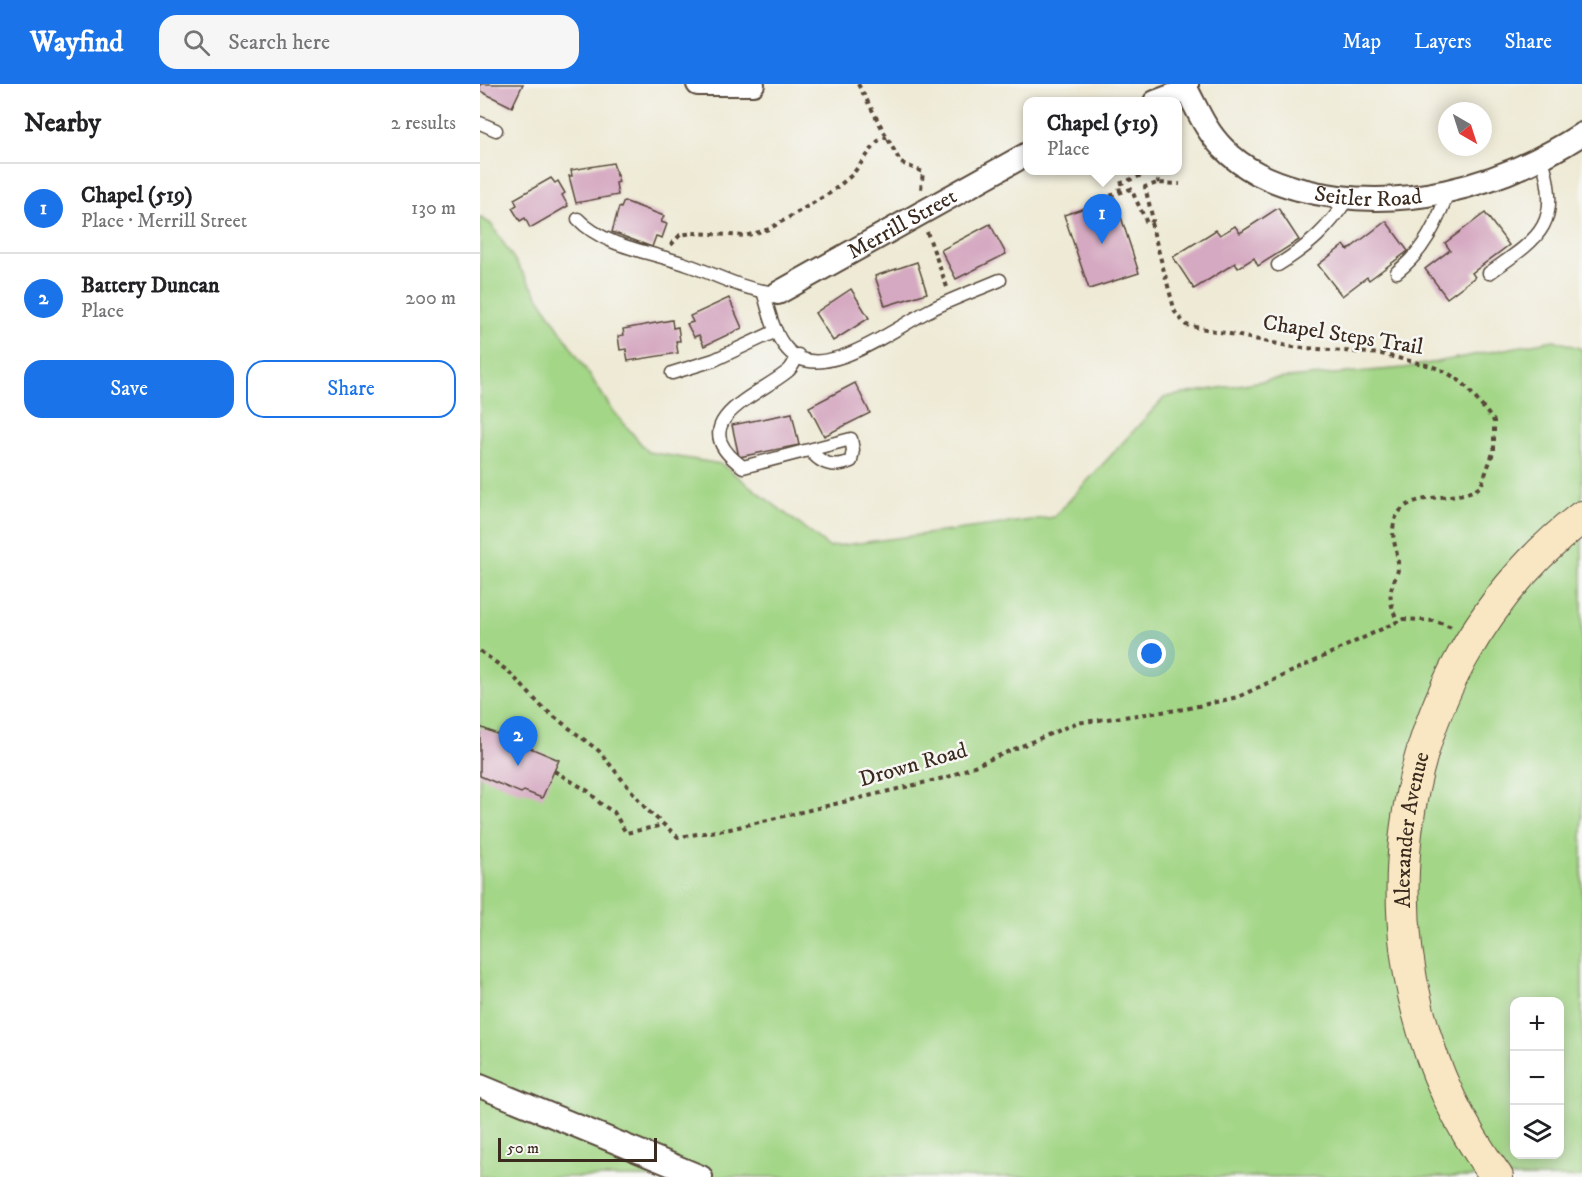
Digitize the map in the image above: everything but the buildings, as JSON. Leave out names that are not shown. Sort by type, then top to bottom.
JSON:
[{"type":"main road","name":"Alexander Avenue","points":[[1497,1177],[1468,1134],[1447,1094],[1422,1028],[1408,968],[1401,895],[1408,815],[1423,751],[1456,669],[1476,634],[1502,597],[1531,563],[1582,517]]},
{"type":"street","points":[[698,84],[753,84]]},
{"type":"street","points":[[1166,97],[1187,87]]},
{"type":"street","name":"Seitler Road","points":[[1187,87],[1208,131],[1224,150],[1249,170],[1276,183],[1317,194],[1348,198],[1383,198],[1448,192],[1506,174],[1542,158],[1582,134]]},
{"type":"street","name":"Merrill Street","points":[[770,292],[1023,156]]},
{"type":"street","points":[[480,1086],[701,1177]]},
{"type":"lane","points":[[480,123],[496,130]]},
{"type":"lane","points":[[1489,273],[1542,233],[1551,204],[1549,184],[1542,158]]},
{"type":"lane","points":[[1397,272],[1410,262],[1429,237],[1448,192]]},
{"type":"lane","points":[[1278,265],[1313,242],[1333,222],[1348,198]]},
{"type":"lane","points":[[578,219],[586,228],[607,238],[749,290],[770,292],[776,331],[788,351],[809,361],[839,359],[953,300],[1000,280]]},
{"type":"lane","points":[[672,373],[714,360],[776,331]]},
{"type":"lane","points":[[798,355],[790,370],[762,387],[723,419],[719,436],[725,454],[744,467],[811,451]]},
{"type":"path","points":[[858,84],[858,90],[901,164],[922,172],[921,193]]},
{"type":"path","points":[[659,256],[680,235],[693,233],[745,236],[769,230],[830,193],[852,175],[878,141],[887,137]]},
{"type":"path","points":[[1120,192],[1119,184],[1144,175]]},
{"type":"path","points":[[1156,175],[1159,183]]},
{"type":"path","points":[[1098,204],[1096,200],[1131,189],[1147,223],[1151,223],[1153,220],[1145,187],[1159,183],[1180,184]]},
{"type":"path","name":"Chapel Steps Trail","points":[[1151,223],[1175,312],[1186,326],[1293,347],[1382,354],[1431,366],[1463,383],[1493,416],[1494,450],[1481,486],[1465,493],[1433,496],[1416,501],[1399,512],[1393,530],[1399,570],[1390,597],[1397,622]]},
{"type":"path","points":[[926,225],[933,254],[953,300]]},
{"type":"path","name":"Drown Road","points":[[480,651],[509,672],[543,708],[599,751],[647,810],[678,837],[730,829],[948,777],[1077,723],[1185,709],[1238,698],[1402,619],[1435,621],[1476,634]]},
{"type":"path","points":[[554,771],[588,791],[602,805],[614,812],[626,833],[664,825]]},
{"type":"green space","points":[[480,217],[491,224],[611,408],[648,452],[721,464],[829,547],[1054,517],[1165,397],[1275,379],[1404,368],[1554,340],[1582,349],[1582,1177],[480,1177]]},
{"type":"place","name":"Chapel (519)","points":[[1102,244]]},
{"type":"place","name":"Battery Duncan","points":[[518,766]]}]
